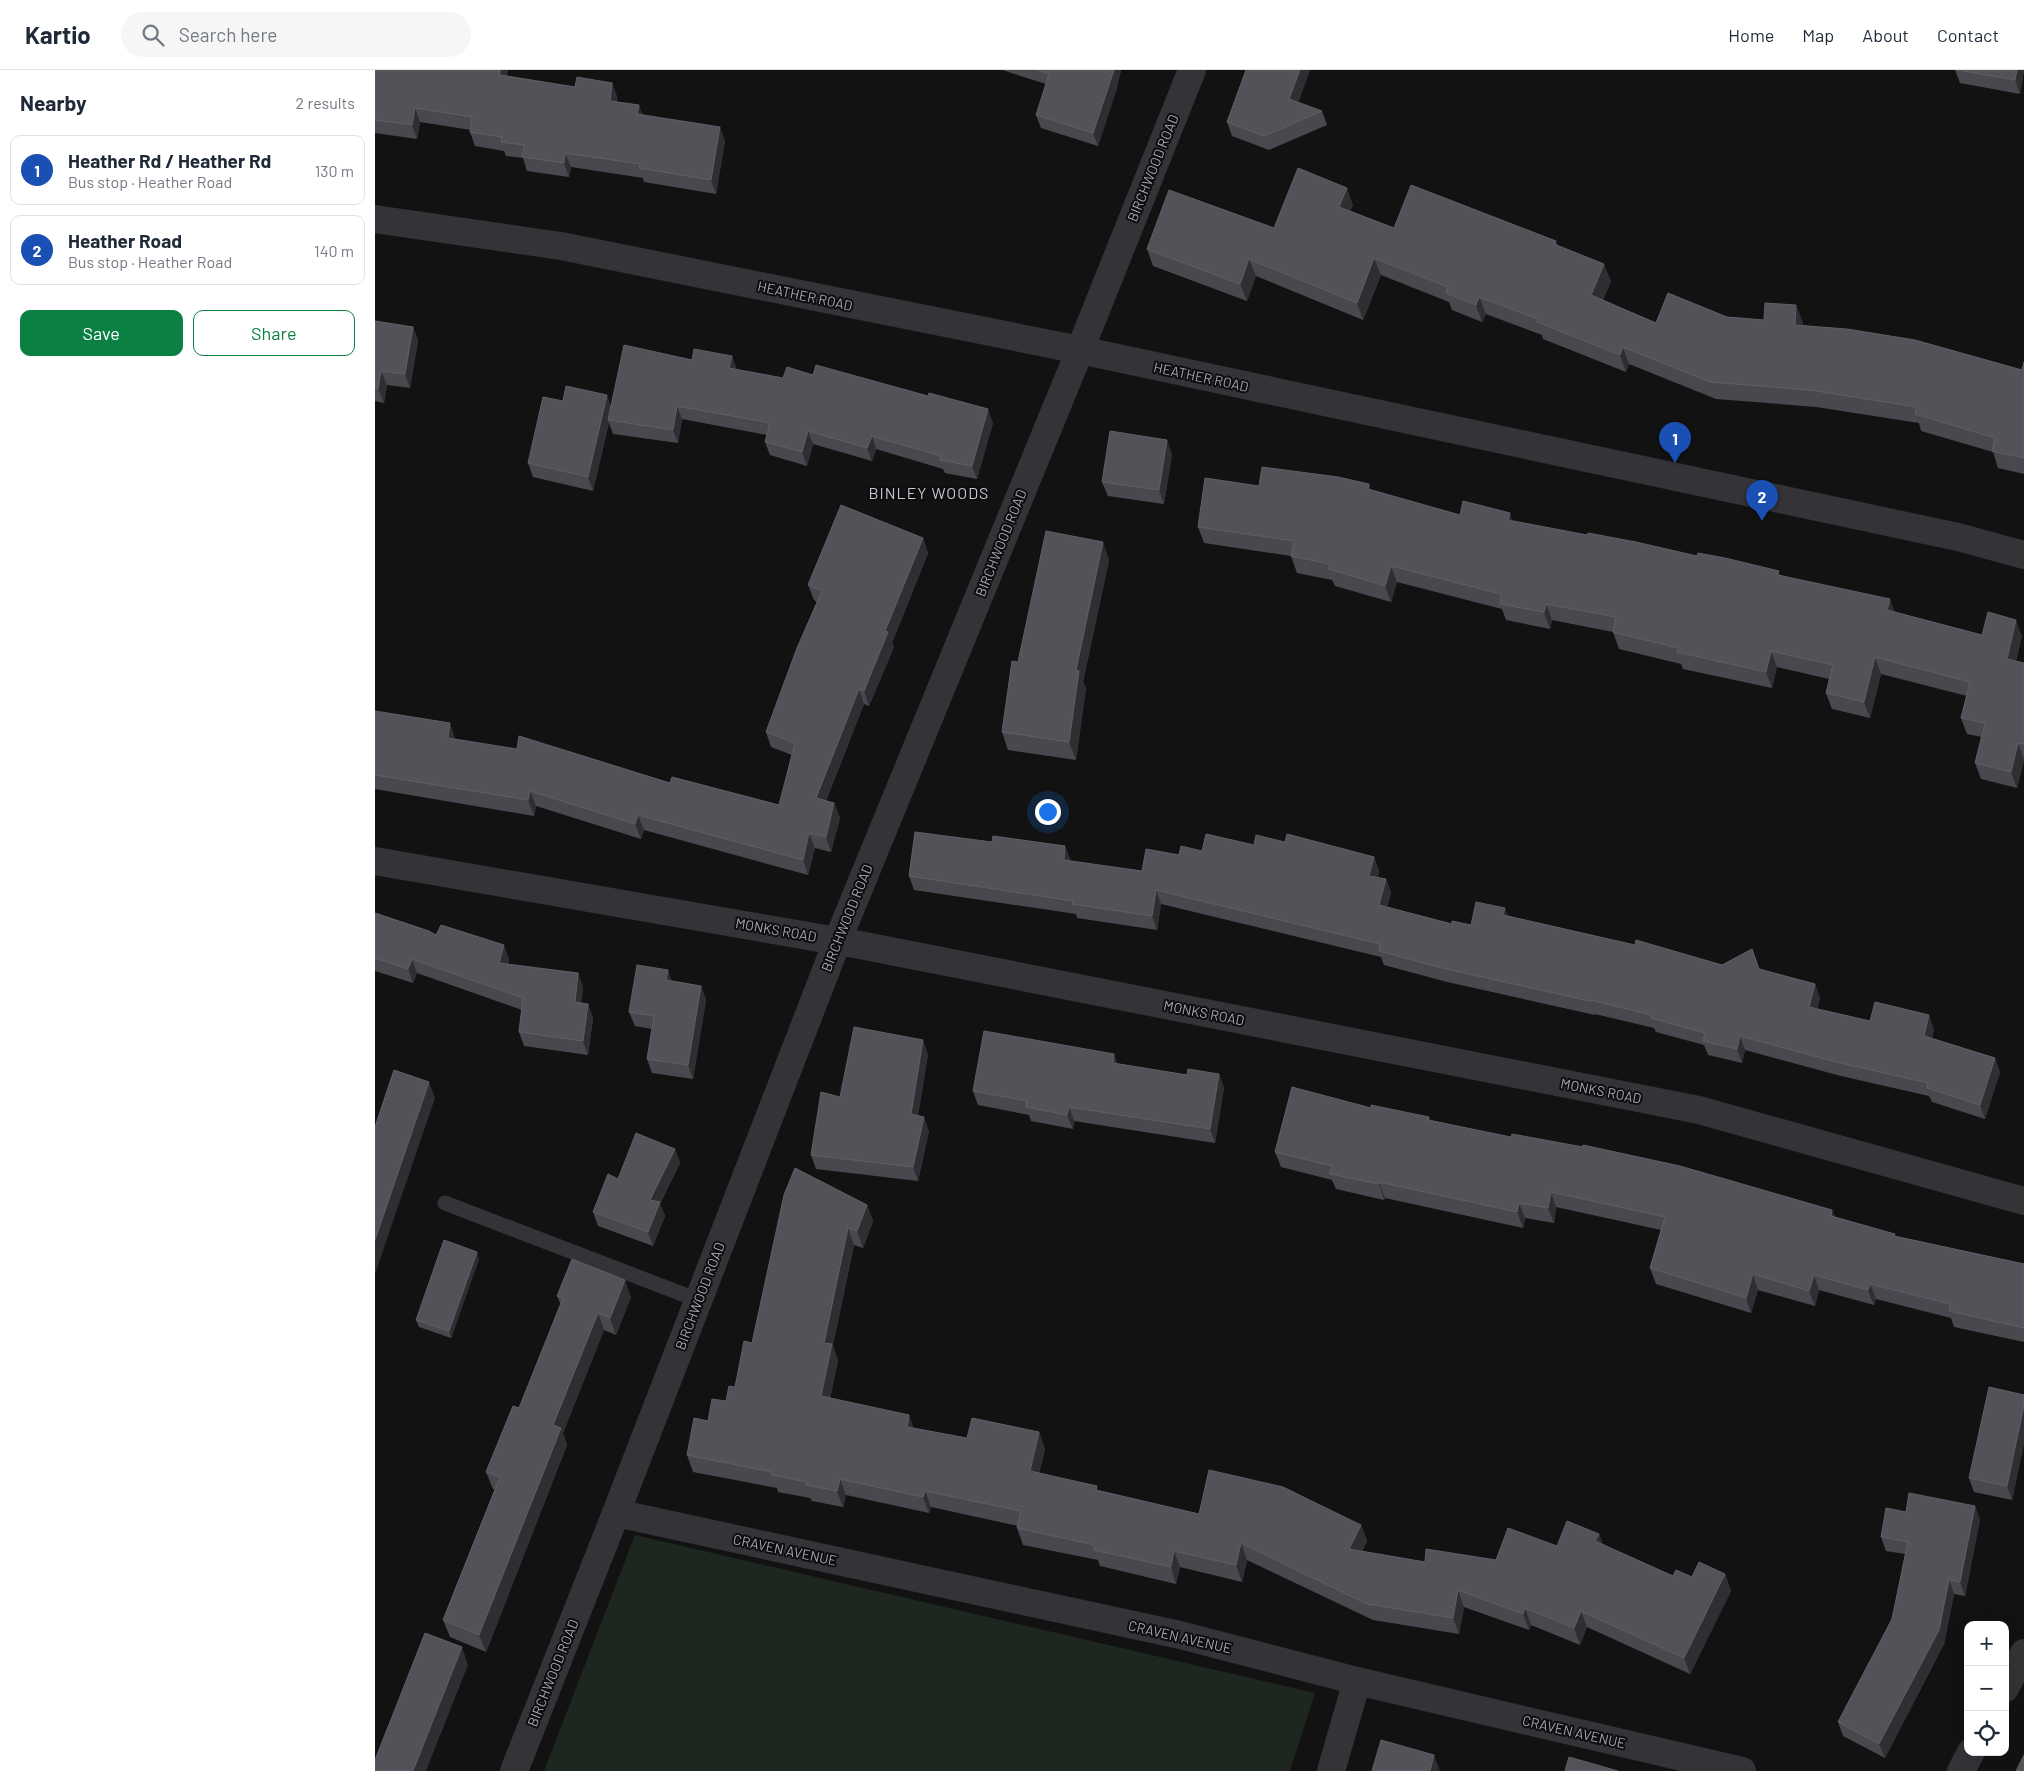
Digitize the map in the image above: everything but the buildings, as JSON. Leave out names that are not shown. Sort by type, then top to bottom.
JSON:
[{"type":"street","name":"BIRCHWOOD ROAD","points":[[514,1771],[837,942],[1080,350],[1192,70]]},
{"type":"street","name":"HEATHER ROAD","points":[[375,219],[561,246],[1080,350],[1948,534],[2024,556]]},
{"type":"street","name":"MONKS ROAD","points":[[375,861],[837,942],[1699,1110],[2024,1200]]},
{"type":"street","name":"CRAVEN AVENUE","points":[[616,1513],[1180,1635],[1688,1765],[1741,1771]]},
{"type":"street","points":[[2009,1681],[2024,1653]]},
{"type":"street","points":[[1331,1771],[1357,1681]]},
{"type":"street","points":[[1961,1771],[1969,1756]]},
{"type":"lane","points":[[445,1203],[699,1300]]},
{"type":"shaded area","points":[[635,1535],[1315,1693],[1290,1771],[544,1771]]},
{"type":"place","name":"Heather Rd / Heather Rd","points":[[1675,463]]},
{"type":"place","name":"Heather Road","points":[[1762,521]]},
{"type":"district","name":"BINLEY WOODS","points":[[929,493]]}]
